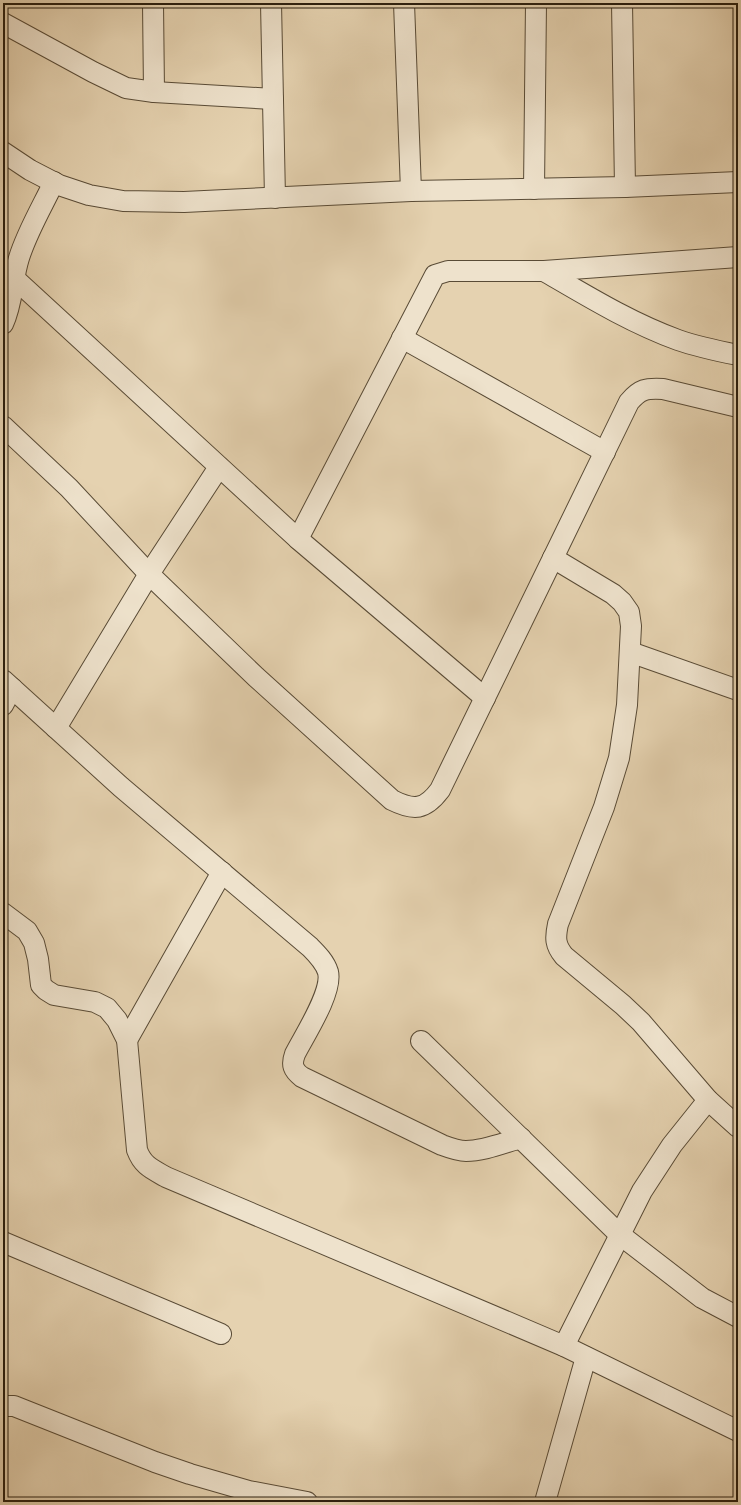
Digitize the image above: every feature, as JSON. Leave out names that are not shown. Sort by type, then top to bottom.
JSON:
[{"type":"street","points":[[154,3],[154,92]]},
{"type":"street","points":[[271,3],[275,198]]},
{"type":"street","points":[[404,3],[411,191]]},
{"type":"street","points":[[534,189],[536,3]]},
{"type":"street","points":[[622,3],[625,187]]},
{"type":"street","points":[[3,23],[110,81],[126,88],[154,92],[273,99]]},
{"type":"street","points":[[3,152],[30,170],[54,182],[89,195],[123,201],[184,202],[411,191],[625,187],[738,182]]},
{"type":"street","points":[[3,324],[11,302],[14,278],[19,258],[27,236],[54,182]]},
{"type":"street","points":[[298,539],[435,275],[448,272],[544,271],[738,257]]},
{"type":"street","points":[[544,271],[614,311],[646,327],[692,344],[738,355]]},
{"type":"street","points":[[14,278],[298,539],[485,698]]},
{"type":"street","points":[[402,338],[605,452]]},
{"type":"street","points":[[3,426],[69,488],[149,574],[256,677],[386,795],[402,805],[411,807],[421,806],[432,800],[440,790],[628,402],[637,393],[645,389],[663,389],[738,407]]},
{"type":"street","points":[[56,728],[149,574],[219,467]]},
{"type":"street","points":[[553,558],[613,594],[622,602],[629,612],[630,619],[627,705],[619,758],[604,808],[558,924],[556,941],[558,949],[564,956],[641,1022],[708,1100],[738,1127]]},
{"type":"street","points":[[630,652],[738,690]]},
{"type":"street","points":[[6,691],[56,728],[121,787],[310,947],[322,960],[328,973],[326,994],[292,1061],[295,1071],[302,1077],[453,1150],[478,1150],[521,1138]]},
{"type":"street","points":[[127,1040],[222,872]]},
{"type":"street","points":[[3,913],[27,931],[34,943],[42,985],[46,990],[54,995],[95,1002],[107,1008],[117,1020],[127,1040],[138,1150],[140,1159],[148,1167],[166,1177],[564,1346],[738,1431]]},
{"type":"street","points":[[421,1041],[619,1234],[702,1298],[738,1317]]},
{"type":"street","points":[[564,1346],[619,1234],[642,1191],[672,1145],[708,1100]]},
{"type":"street","points":[[3,1242],[221,1334]]},
{"type":"street","points":[[545,1502],[586,1356]]},
{"type":"street","points":[[3,1406],[14,1406],[155,1462],[190,1474],[249,1491],[307,1502]]}]
